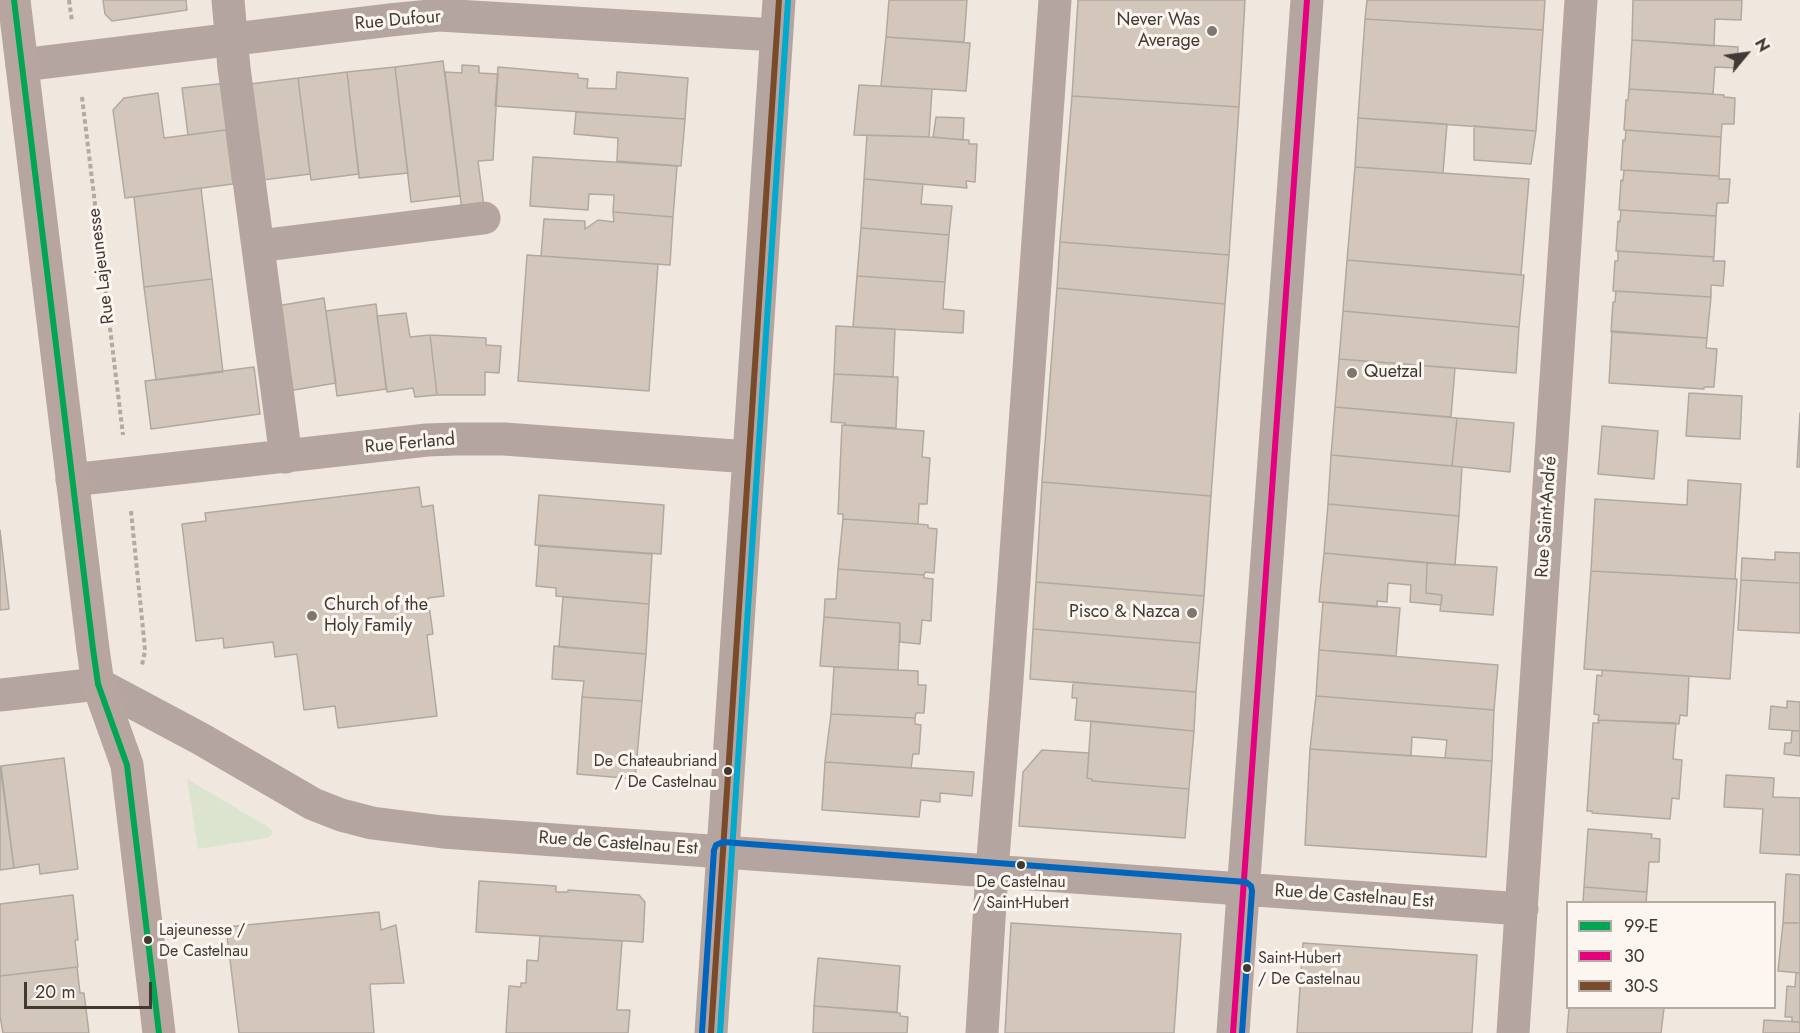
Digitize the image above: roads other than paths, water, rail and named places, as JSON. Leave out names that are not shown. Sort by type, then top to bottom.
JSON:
[{"type":"main road","points":[[14,0],[98,684],[127,765],[159,1033]]},
{"type":"street","points":[[228,0],[234,68],[286,457]]},
{"type":"street","points":[[711,1033],[779,0]]},
{"type":"street","points":[[982,1033],[1055,0]]},
{"type":"street","points":[[1233,1033],[1307,0]]},
{"type":"street","name":"Rue Saint-André","points":[[1513,1033],[1581,0]]},
{"type":"street","name":"Rue Dufour","points":[[22,65],[232,39],[438,8],[776,35]]},
{"type":"street","points":[[258,246],[484,218]]},
{"type":"street","name":"Rue Ferland","points":[[72,480],[427,440],[481,438],[749,457]]},
{"type":"street","points":[[0,695],[98,684]]},
{"type":"street","name":"Rue de Castelnau Est","points":[[98,684],[201,739],[314,804],[357,820],[443,832],[1522,909]]},
{"type":"place","name":"Never Was Average","points":[[1212,31]]},
{"type":"place","name":"Quetzal","points":[[1352,373]]},
{"type":"place","name":"Pisco & Nazca","points":[[1192,613]]},
{"type":"place","name":"Church of the Holy Family","points":[[312,616]]},
{"type":"place","name":"De Chateaubriand / De Castelnau","points":[[728,771]]},
{"type":"place","name":"De Castelnau / Saint-Hubert","points":[[1021,865]]},
{"type":"place","name":"Lajeunesse / De Castelnau","points":[[148,940]]},
{"type":"place","name":"Saint-Hubert / De Castelnau","points":[[1247,968]]}]
